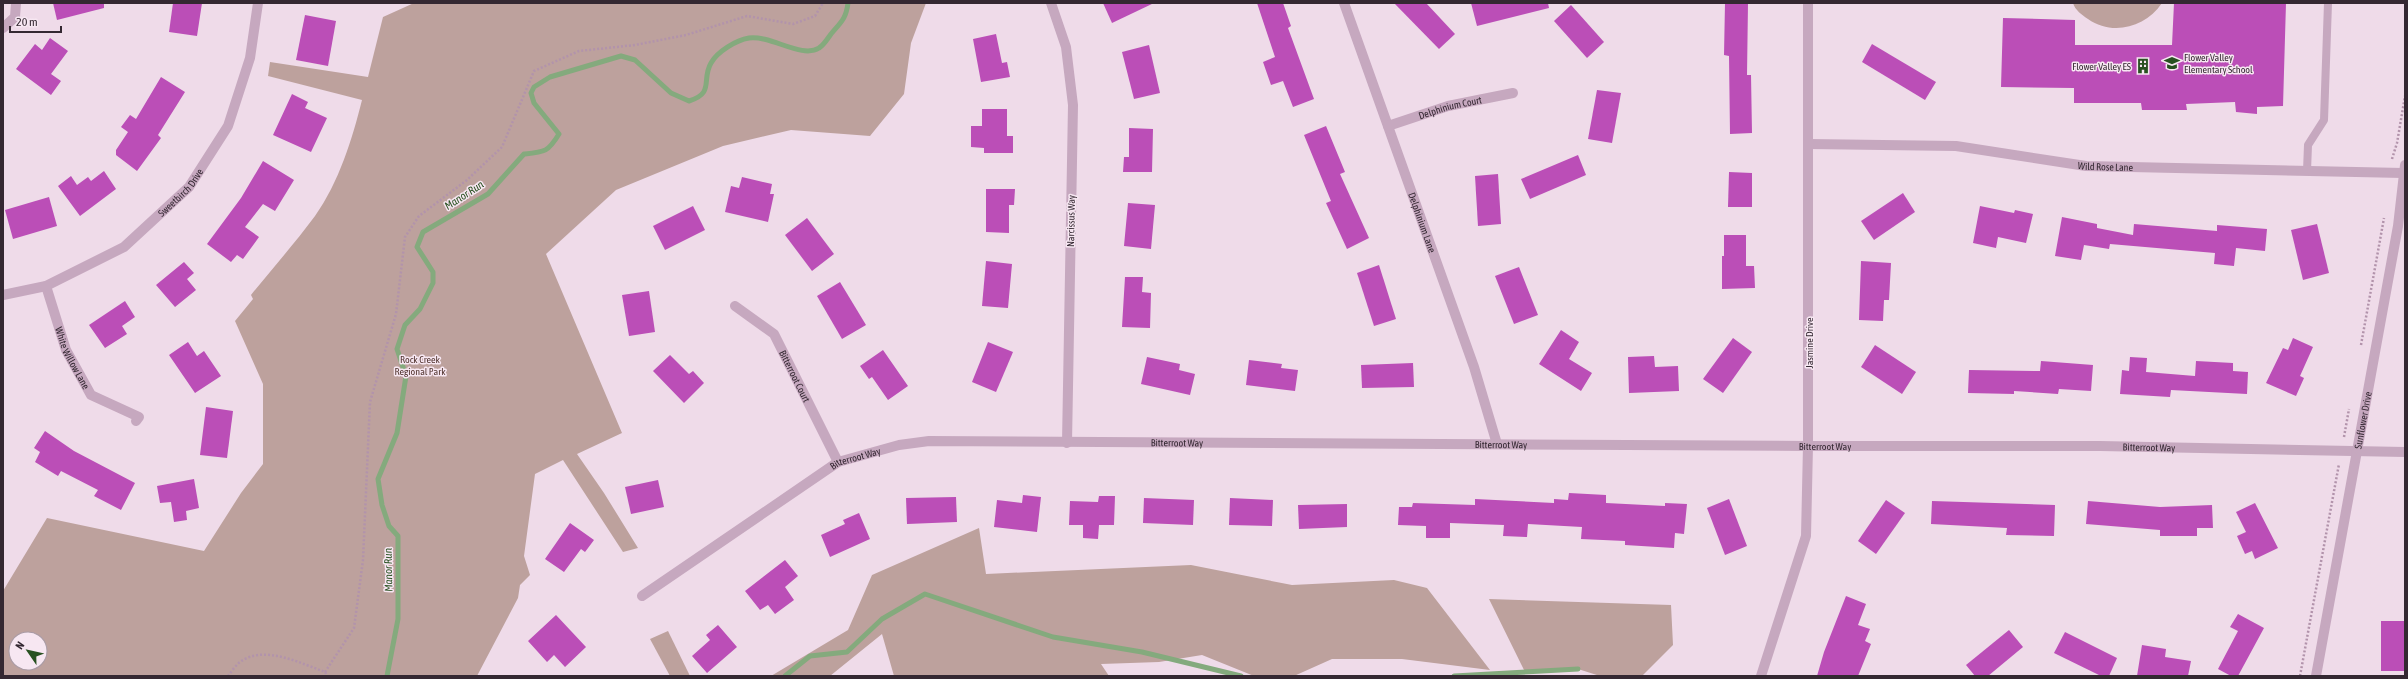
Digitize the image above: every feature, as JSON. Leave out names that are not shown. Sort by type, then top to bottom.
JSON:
[{"type":"street","points":[[3,28],[15,17],[16,3]]},
{"type":"street","name":"Sweetbirch Drive","points":[[3,295],[46,286],[124,247],[189,187],[228,126],[250,58],[258,3]]},
{"type":"street","name":"Narcissus Way","points":[[1051,3],[1066,47],[1073,104],[1068,442]]},
{"type":"street","name":"Delphinium Lane","points":[[1344,3],[1474,367],[1497,444]]},
{"type":"street","name":"Jasmine Drive","points":[[1761,676],[1806,536],[1808,446],[1808,3]]},
{"type":"street","name":"Delphinium Court","points":[[1388,126],[1448,106],[1513,93]]},
{"type":"street","name":"Wild Rose Lane","points":[[1809,144],[1956,146],[2086,166],[2390,173],[2404,169]]},
{"type":"street","name":"Sunflower Drive","points":[[2316,676],[2398,226],[2404,169]]},
{"type":"street","name":"White Willow Lane","points":[[46,286],[66,350],[91,396],[139,417],[136,421]]},
{"type":"street","name":"Bitterroot Court","points":[[735,306],[774,334],[838,462]]},
{"type":"street","name":"Bitterroot Way","points":[[642,596],[838,462],[899,445],[929,441],[1808,446],[2100,446],[2341,452],[2405,452]]},
{"type":"lane","points":[[2308,171],[2308,145],[2324,120],[2328,3]]},
{"type":"path","points":[[325,672],[354,628],[363,560],[370,402],[396,314],[405,237],[419,216],[467,180],[502,147],[534,71],[579,51],[635,45],[686,35],[746,16],[793,24],[815,16],[823,3]]},
{"type":"path","points":[[2390,173],[2405,96]]},
{"type":"path","points":[[2360,350],[2384,214]]},
{"type":"path","points":[[2300,676],[2350,402]]},
{"type":"path","points":[[228,676],[242,660],[262,653],[325,672],[327,676]]},
{"type":"green space","name":"Rock Creek Regional Park","points":[[414,3],[926,3],[911,43],[904,94],[870,136],[791,130],[723,146],[616,190],[546,254],[622,433],[577,454],[604,493],[638,548],[623,552],[563,460],[535,474],[524,556],[530,575],[520,585],[518,598],[477,676],[3,676],[3,591],[47,518],[204,551],[241,493],[263,464],[263,384],[235,321],[253,299],[251,295],[300,236],[324,203],[344,160],[362,100],[268,76],[270,62],[368,77],[383,17]]},
{"type":"green space","points":[[2073,3],[2162,3],[2155,12],[2137,24],[2117,28],[2097,24],[2088,19],[2077,10]]},
{"type":"green space","points":[[979,528],[986,574],[1191,565],[1292,585],[1394,580],[1427,588],[1490,670],[1402,659],[1332,659],[1294,676],[1254,676],[1202,655],[1159,662],[1101,664],[1109,676],[894,676],[882,634],[830,676],[771,676],[848,630],[872,575]]},
{"type":"green space","points":[[1489,599],[1671,605],[1673,645],[1642,676],[1600,676],[1578,669],[1525,672]]},
{"type":"green space","points":[[668,631],[690,676],[670,676],[650,639]]},
{"type":"building","points":[[53,3],[104,3],[104,8],[57,20]]},
{"type":"building","points":[[173,3],[202,3],[197,36],[169,32]]},
{"type":"building","points":[[1103,3],[1154,3],[1112,23]]},
{"type":"building","points":[[1257,3],[1283,3],[1291,26],[1288,28],[1314,99],[1293,107],[1283,81],[1271,85],[1263,62],[1275,57]]},
{"type":"building","points":[[1394,3],[1426,3],[1455,34],[1439,49]]},
{"type":"building","points":[[1471,3],[1548,3],[1549,8],[1477,26]]},
{"type":"building","points":[[1725,3],[1748,3],[1747,75],[1751,75],[1752,133],[1730,134],[1729,56],[1724,55]]},
{"type":"building","name":"Flower Valley ES","points":[[2174,3],[2286,3],[2283,106],[2257,107],[2257,114],[2236,112],[2235,102],[2186,104],[2187,110],[2142,110],[2141,103],[2074,103],[2074,88],[2001,87],[2003,18],[2075,20],[2075,45],[2172,45]]},
{"type":"building","points":[[1571,5],[1604,42],[1587,58],[1554,21]]},
{"type":"building","points":[[305,15],[336,21],[328,66],[296,60]]},
{"type":"building","points":[[996,34],[1002,63],[1007,62],[1010,77],[981,82],[973,39]]},
{"type":"building","points":[[50,38],[68,51],[51,74],[61,81],[51,95],[16,69],[35,44],[42,50]]},
{"type":"building","points":[[1872,44],[1936,82],[1925,100],[1862,62]]},
{"type":"building","points":[[1149,45],[1160,93],[1134,99],[1122,52]]},
{"type":"building","points":[[161,77],[185,92],[158,135],[161,138],[137,171],[116,155],[116,150],[128,132],[121,127],[130,115],[136,119]]},
{"type":"building","points":[[1597,90],[1621,93],[1612,143],[1588,139]]},
{"type":"building","points":[[292,94],[308,102],[305,108],[327,118],[311,152],[273,135]]},
{"type":"building","points":[[982,109],[1007,109],[1007,136],[1013,136],[1013,153],[984,153],[984,148],[971,147],[971,126],[982,126]]},
{"type":"building","points":[[1326,126],[1345,172],[1340,174],[1369,238],[1347,249],[1326,203],[1331,201],[1304,135]]},
{"type":"building","points":[[1129,128],[1153,129],[1152,172],[1123,172],[1124,157],[1129,157]]},
{"type":"building","points":[[1578,155],[1586,175],[1530,199],[1521,179]]},
{"type":"building","points":[[263,161],[294,180],[275,211],[263,204],[245,227],[259,237],[243,259],[237,255],[231,262],[207,244],[241,198]]},
{"type":"building","points":[[104,171],[116,189],[80,216],[58,186],[71,176],[77,185],[88,177],[91,181]]},
{"type":"building","points":[[1729,172],[1752,173],[1752,207],[1728,207]]},
{"type":"building","points":[[1498,174],[1501,224],[1478,226],[1475,176]]},
{"type":"building","points":[[742,177],[772,184],[770,194],[774,194],[768,222],[725,212],[731,186],[739,188]]},
{"type":"building","points":[[986,189],[1015,189],[1014,205],[1009,205],[1009,233],[986,232]]},
{"type":"building","points":[[1903,193],[1915,212],[1874,240],[1861,221]]},
{"type":"building","points":[[49,197],[57,226],[13,239],[5,210]]},
{"type":"building","points":[[1128,203],[1155,205],[1151,249],[1124,246]]},
{"type":"building","points":[[693,206],[705,230],[665,250],[653,226]]},
{"type":"building","points":[[1980,206],[2014,213],[2015,210],[2033,214],[2026,243],[1998,237],[1996,248],[1973,243]]},
{"type":"building","points":[[2062,217],[2097,224],[2097,228],[2133,235],[2134,224],[2217,231],[2217,225],[2267,229],[2265,251],[2236,248],[2234,266],[2214,264],[2215,253],[2110,244],[2109,249],[2084,245],[2081,260],[2055,256]]},
{"type":"building","points":[[807,218],[834,254],[812,271],[785,235]]},
{"type":"building","points":[[2317,224],[2329,273],[2303,280],[2291,230]]},
{"type":"building","points":[[1724,235],[1746,235],[1746,266],[1754,266],[1755,288],[1722,289],[1722,256],[1724,256]]},
{"type":"building","points":[[986,261],[1012,264],[1008,308],[982,306]]},
{"type":"building","points":[[1861,261],[1891,263],[1889,300],[1884,300],[1883,321],[1859,320]]},
{"type":"building","points":[[184,262],[194,273],[187,279],[196,290],[175,307],[156,285]]},
{"type":"building","points":[[1379,265],[1396,319],[1374,326],[1357,273]]},
{"type":"building","points":[[1519,267],[1538,315],[1514,324],[1495,276]]},
{"type":"building","points":[[1125,277],[1143,277],[1142,292],[1151,293],[1150,328],[1122,327]]},
{"type":"building","points":[[840,282],[866,325],[842,339],[817,296]]},
{"type":"building","points":[[649,291],[655,332],[629,336],[622,295]]},
{"type":"building","points":[[125,301],[135,317],[122,326],[127,334],[105,348],[89,325]]},
{"type":"building","points":[[1561,330],[1579,342],[1569,359],[1592,373],[1581,391],[1539,364]]},
{"type":"building","points":[[1733,338],[1752,352],[1723,393],[1703,379]]},
{"type":"building","points":[[2293,338],[2313,347],[2300,376],[2304,378],[2296,396],[2266,383],[2283,348],[2288,350]]},
{"type":"building","points":[[188,342],[197,356],[204,351],[221,376],[195,393],[169,355]]},
{"type":"building","points":[[988,342],[1013,352],[996,392],[972,382]]},
{"type":"building","points":[[1875,345],[1916,372],[1902,394],[1861,367]]},
{"type":"building","points":[[883,350],[908,386],[888,400],[872,377],[869,379],[860,366]]},
{"type":"building","points":[[670,355],[689,374],[693,371],[704,383],[684,403],[653,371]]},
{"type":"building","points":[[1654,356],[1655,367],[1678,366],[1679,391],[1629,393],[1628,357]]},
{"type":"building","points":[[1147,357],[1180,364],[1179,370],[1195,374],[1190,395],[1141,384]]},
{"type":"building","points":[[2130,357],[2147,358],[2146,372],[2195,376],[2196,361],[2233,363],[2233,371],[2248,372],[2247,394],[2171,390],[2170,397],[2120,394],[2122,370],[2129,371]]},
{"type":"building","points":[[1249,360],[1282,364],[1281,368],[1298,370],[1295,391],[1246,385]]},
{"type":"building","points":[[2041,361],[2093,365],[2091,391],[2059,389],[2058,394],[2014,391],[2014,394],[1968,393],[1969,370],[2040,371]]},
{"type":"building","points":[[1413,363],[1414,387],[1362,388],[1361,365]]},
{"type":"building","points":[[206,407],[233,411],[227,458],[200,455]]},
{"type":"building","points":[[45,431],[74,451],[135,483],[121,510],[94,496],[98,490],[61,471],[58,476],[35,462],[40,452],[34,448]]},
{"type":"building","points":[[194,479],[199,508],[186,511],[187,520],[174,522],[171,502],[160,503],[157,486]]},
{"type":"building","points":[[658,480],[664,507],[631,514],[625,487]]},
{"type":"building","points":[[1569,493],[1606,495],[1606,503],[1665,506],[1665,503],[1687,504],[1684,534],[1675,533],[1674,548],[1625,545],[1625,541],[1581,539],[1582,527],[1528,524],[1527,537],[1503,536],[1504,525],[1450,523],[1450,538],[1426,538],[1426,526],[1398,525],[1399,507],[1412,507],[1413,503],[1475,505],[1475,499],[1554,503],[1554,499],[1568,500]]},
{"type":"building","points":[[1023,495],[1041,497],[1037,532],[994,527],[997,500],[1022,503]]},
{"type":"building","points":[[1099,496],[1115,496],[1114,525],[1099,525],[1098,539],[1083,538],[1083,525],[1069,525],[1070,501],[1098,502]]},
{"type":"building","points":[[956,497],[957,522],[907,524],[906,498]]},
{"type":"building","points":[[1144,498],[1194,500],[1193,525],[1143,523]]},
{"type":"building","points":[[1230,498],[1273,500],[1272,526],[1229,525]]},
{"type":"building","points":[[1729,499],[1747,546],[1725,555],[1707,508]]},
{"type":"building","points":[[1886,500],[1905,513],[1876,554],[1858,541]]},
{"type":"building","points":[[1932,501],[2055,505],[2054,536],[2006,535],[2007,528],[1931,524]]},
{"type":"building","points":[[2088,501],[2160,507],[2212,505],[2213,528],[2197,528],[2197,536],[2160,536],[2160,530],[2086,524]]},
{"type":"building","points":[[2255,503],[2278,548],[2255,559],[2252,551],[2245,554],[2237,536],[2246,532],[2236,512]]},
{"type":"building","points":[[1347,504],[1347,527],[1299,529],[1298,505]]},
{"type":"building","points":[[859,513],[870,539],[830,557],[821,535],[845,524],[843,520]]},
{"type":"building","points":[[570,523],[594,540],[585,552],[581,549],[564,572],[545,559]]},
{"type":"building","points":[[785,560],[798,576],[785,587],[794,600],[775,614],[768,605],[760,610],[745,591]]},
{"type":"building","points":[[1846,596],[1866,604],[1858,625],[1870,629],[1865,641],[1871,644],[1858,676],[1817,676],[1824,652]]},
{"type":"building","points":[[2238,614],[2264,628],[2238,676],[2231,676],[2218,669],[2238,631],[2230,627]]},
{"type":"building","points":[[556,615],[586,647],[565,667],[554,655],[547,662],[528,641]]},
{"type":"building","points":[[2381,621],[2404,621],[2404,671],[2381,671]]},
{"type":"building","points":[[718,625],[737,647],[707,673],[692,656],[710,640],[706,635]]},
{"type":"building","points":[[2009,630],[2023,647],[1988,676],[1975,676],[1966,665]]},
{"type":"building","points":[[2065,632],[2117,658],[2109,676],[2101,676],[2054,653]]},
{"type":"building","points":[[2142,645],[2166,649],[2165,657],[2191,661],[2188,676],[2137,676]]},
{"type":"waterway","name":"Manor Run","points":[[387,676],[398,619],[398,536],[389,526],[382,505],[378,479],[397,433],[406,376],[397,349],[405,325],[420,309],[433,283],[433,272],[417,247],[423,232],[488,194],[524,154],[537,153],[549,148],[559,134],[534,103],[531,93],[534,87],[550,77],[621,56],[635,60],[671,93],[689,101],[697,98],[705,90],[708,69],[711,63],[727,47],[744,39],[758,38],[795,49],[812,51],[823,45],[840,23],[846,13],[848,3]]},
{"type":"waterway","points":[[785,676],[810,656],[847,652],[882,619],[925,594],[1053,637],[1142,652],[1241,676]]},
{"type":"waterway","points":[[1454,676],[1578,669]]},
{"type":"place","name":"Flower Valley Elementary School","points":[[2172,63]]},
{"type":"place","name":"Flower Valley ES","points":[[2143,66]]}]
